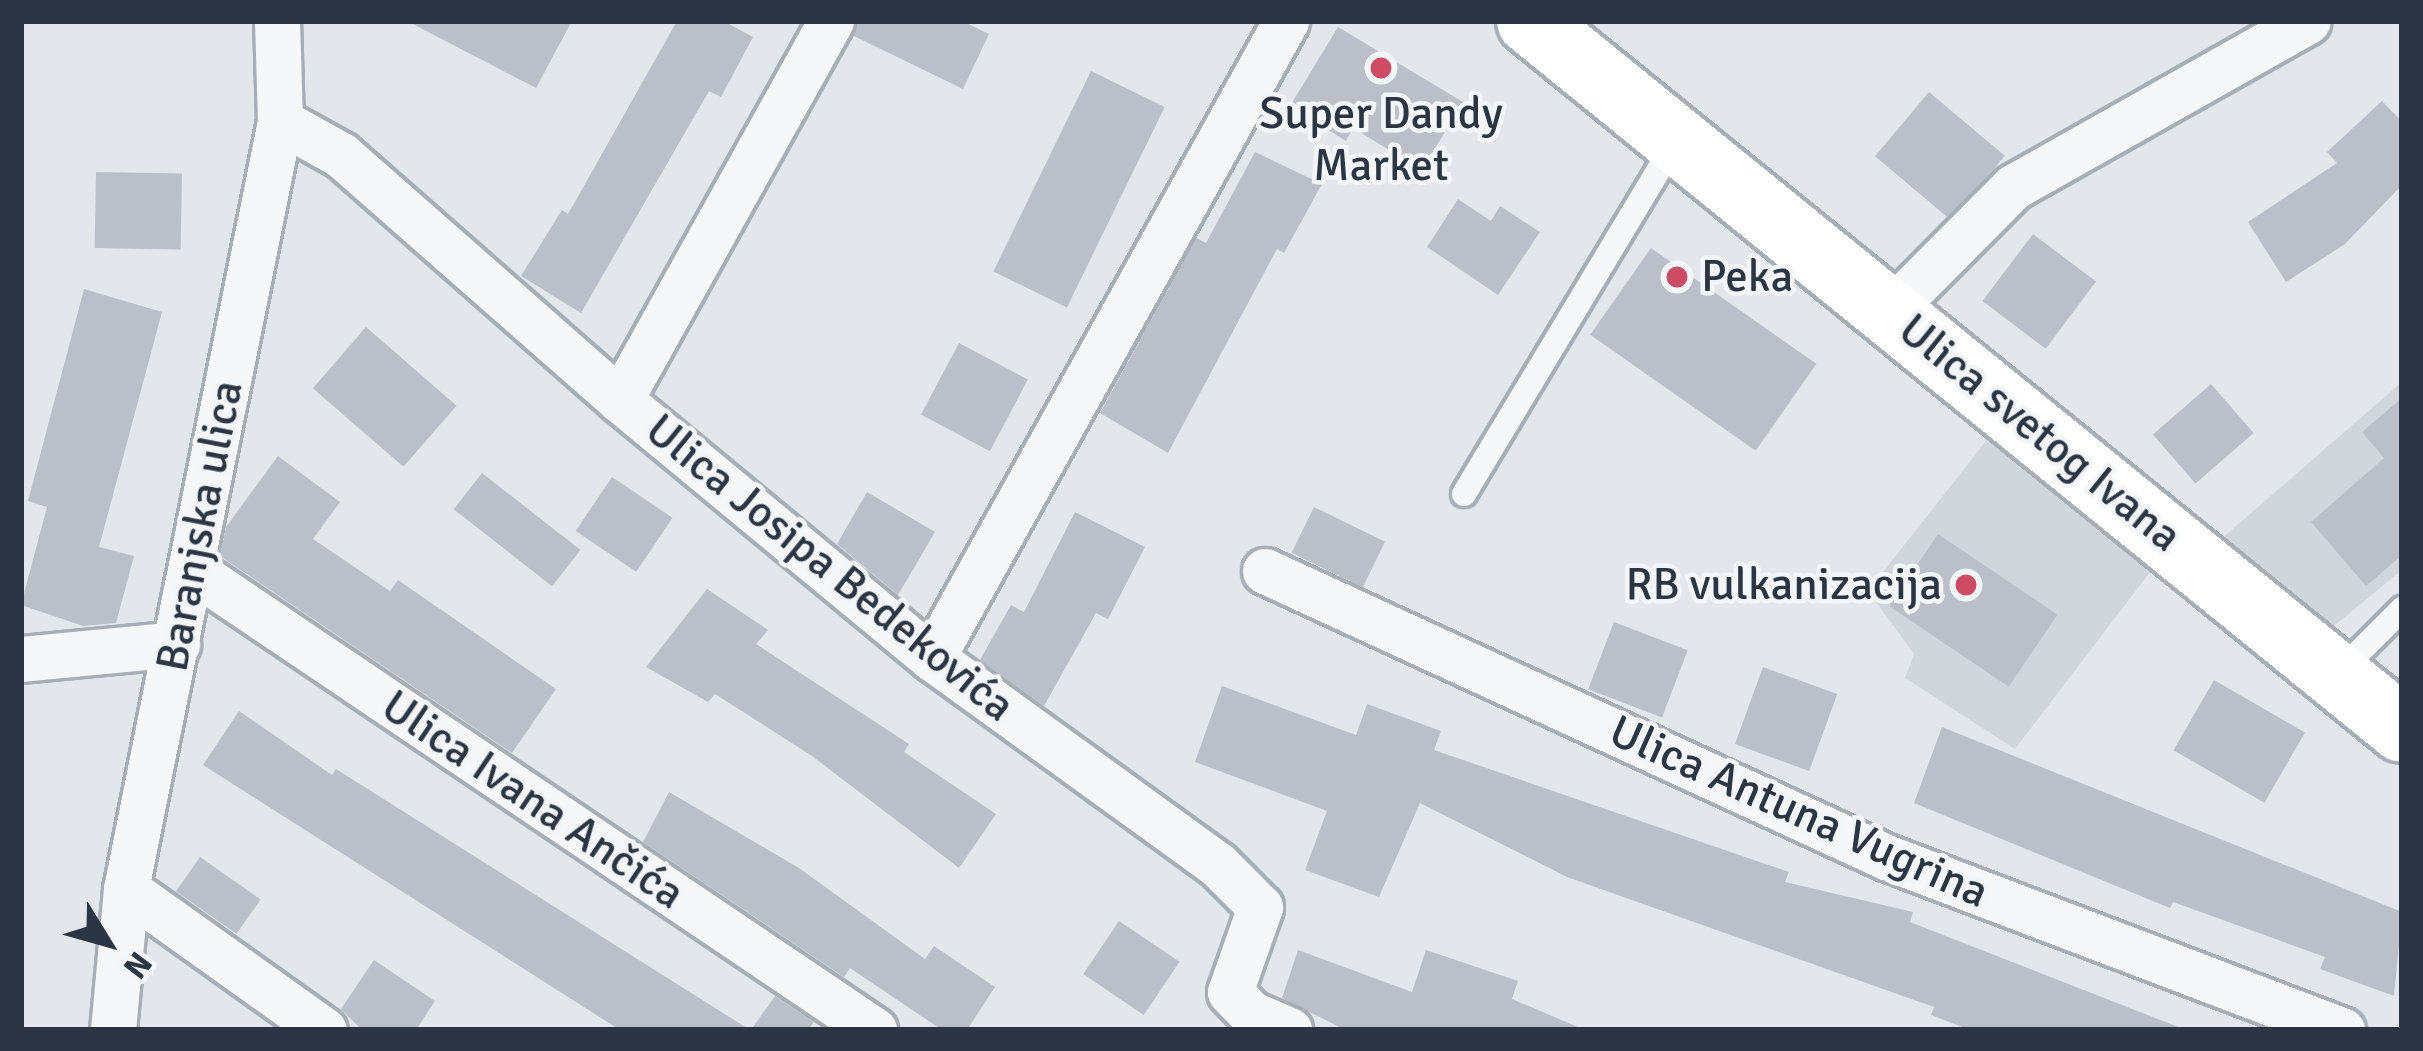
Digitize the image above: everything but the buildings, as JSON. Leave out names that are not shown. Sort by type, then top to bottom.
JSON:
[{"type":"street","name":"Baranjska ulica","points":[[113,1030],[126,890],[280,121],[277,21]]},
{"type":"street","points":[[620,400],[831,21]]},
{"type":"street","points":[[932,658],[1286,21]]},
{"type":"street","name":"Ulica svetog Ivana","points":[[1530,21],[1678,136],[2402,729]]},
{"type":"street","points":[[1890,311],[2013,187],[2308,21]]},
{"type":"street","name":"Ulica Josipa Bedekovića","points":[[280,121],[340,155],[620,400],[932,658],[1216,864],[1260,907],[1230,992],[1250,1013],[1289,1030]]},
{"type":"street","name":"Ulica Ivana Ančića","points":[[192,570],[874,1030]]},
{"type":"street","name":"Ulica Antuna Vugrina","points":[[1265,571],[1886,857],[2342,1030]]},
{"type":"street","points":[[21,659],[177,644]]},
{"type":"street","points":[[126,890],[324,1030]]},
{"type":"lane","points":[[1464,494],[1678,136]]},
{"type":"lane","points":[[2336,675],[2402,609]]},
{"type":"shaded area","points":[[2402,382],[2402,570],[2323,635],[2213,546]]},
{"type":"shaded area","points":[[1994,431],[2160,559],[2015,749],[1905,678],[1914,654],[1868,591]]},
{"type":"place","name":"Super Dandy Market","points":[[1381,68]]},
{"type":"place","name":"Peka","points":[[1677,277]]},
{"type":"place","name":"RB vulkanizacija","points":[[1966,585]]}]
